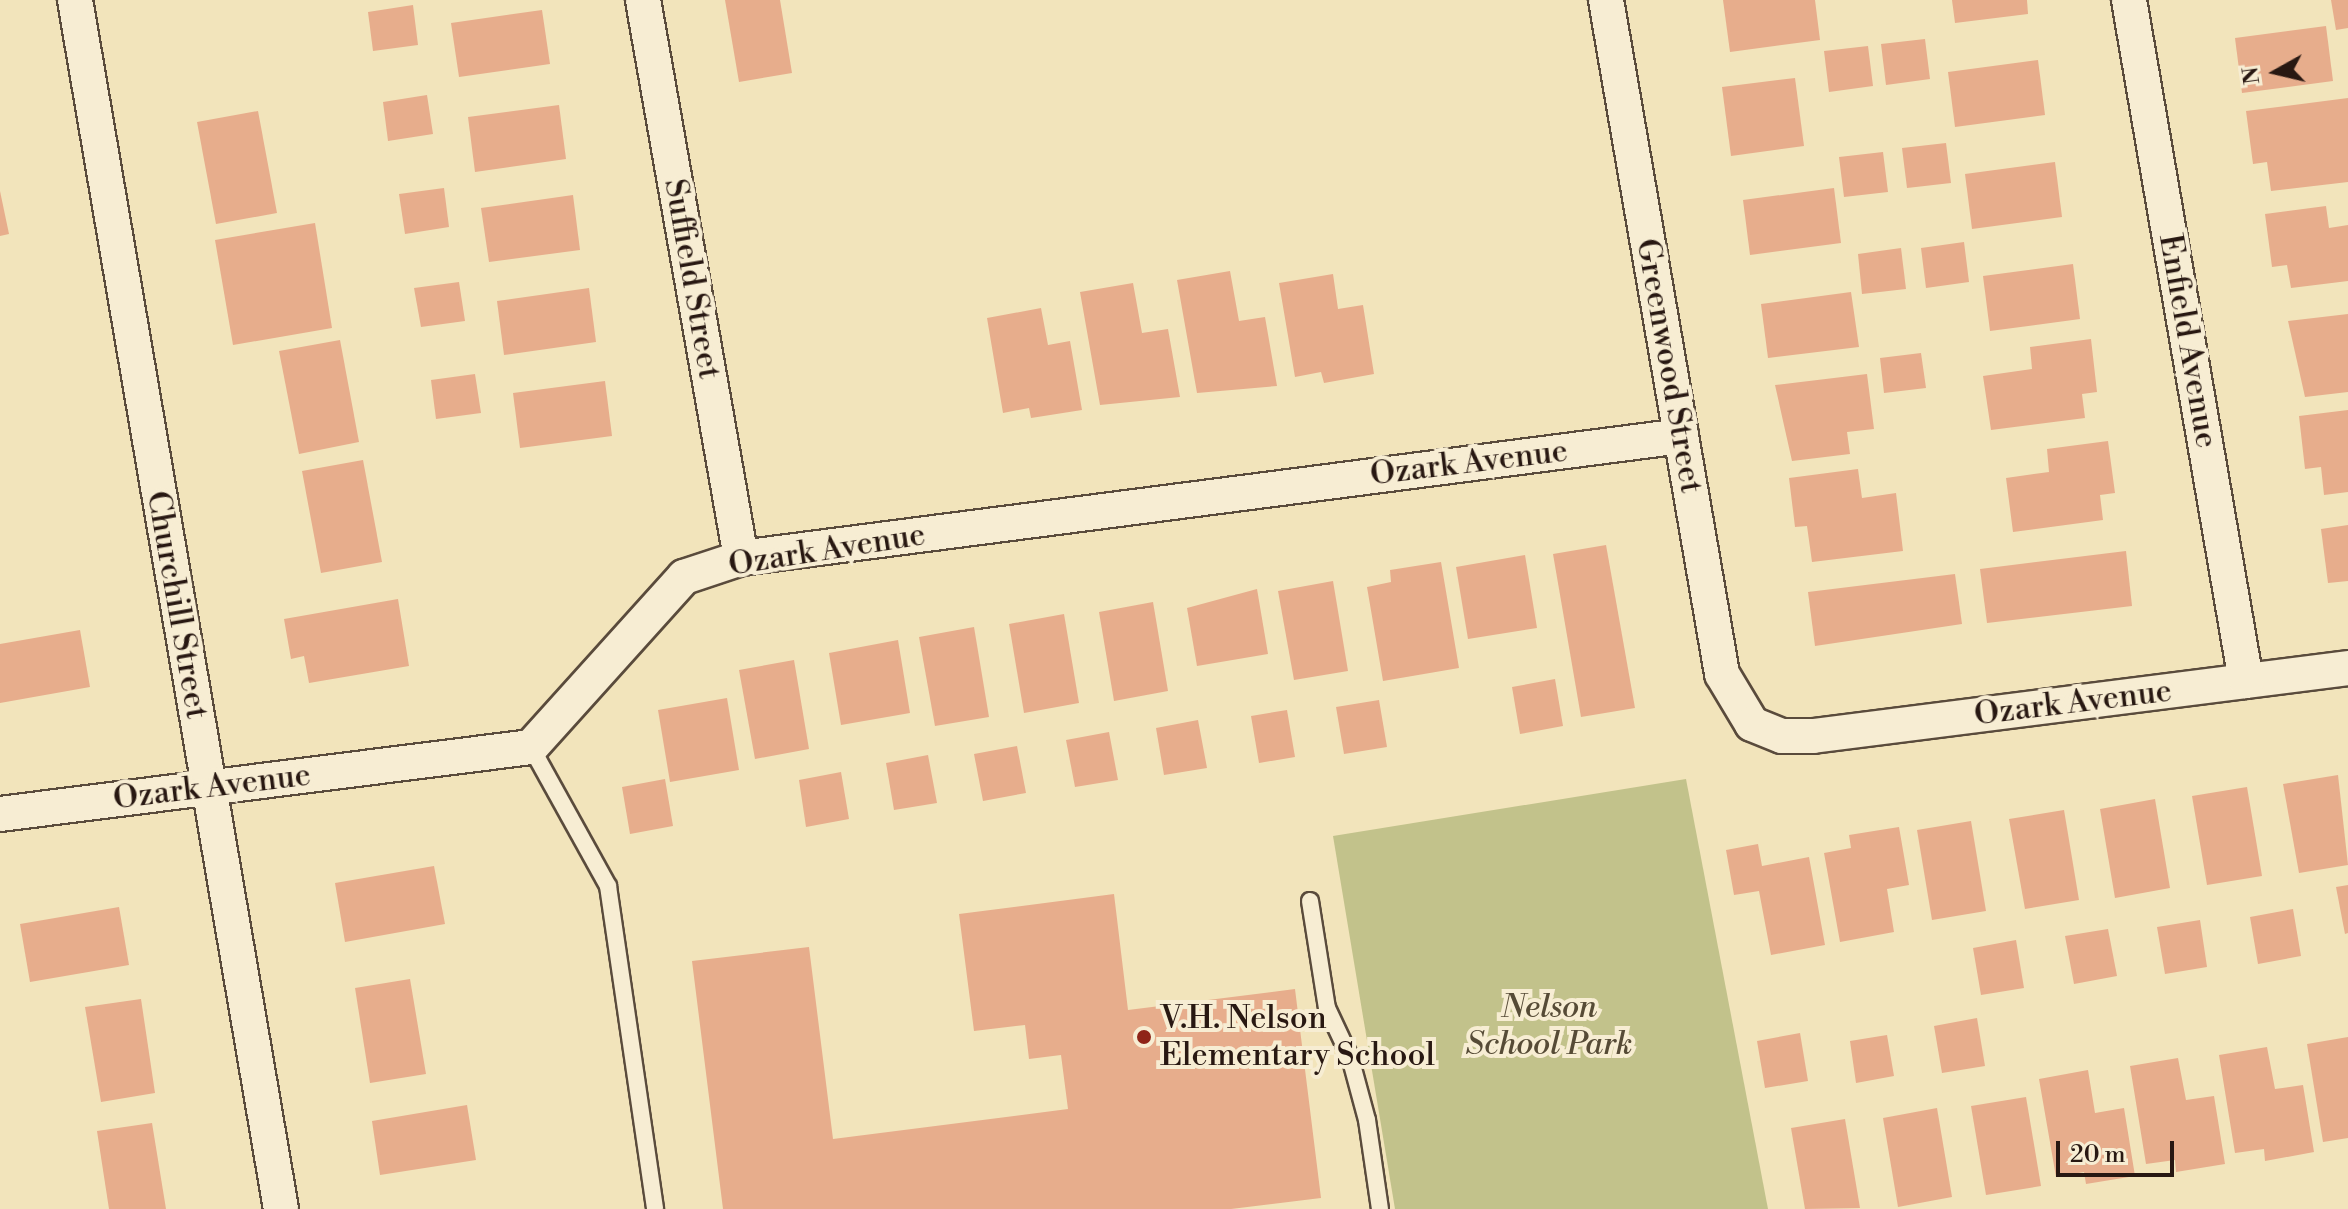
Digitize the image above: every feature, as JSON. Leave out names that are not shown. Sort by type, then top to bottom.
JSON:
[{"type":"street","name":"Churchill Street","points":[[75,0],[281,1209]]},
{"type":"street","name":"Suffield Street","points":[[643,0],[741,558]]},
{"type":"street","name":"Greenwood Street","points":[[1606,0],[1722,674],[1752,724]]},
{"type":"street","name":"Enfield Avenue","points":[[2129,0],[2246,681]]},
{"type":"street","name":"Ozark Avenue","points":[[0,814],[531,747],[684,577],[741,558],[1681,436]]},
{"type":"street","name":"Ozark Avenue","points":[[1752,724],[1782,736],[1813,736],[2348,668]]},
{"type":"lane","points":[[531,747],[608,886],[655,1209]]},
{"type":"lane","points":[[1310,901],[1327,1008],[1350,1057],[1367,1120],[1380,1209]]},
{"type":"green space","name":"Nelson School Park","points":[[1686,779],[1768,1209],[1395,1209],[1333,836]]},
{"type":"building","points":[[725,0],[780,0],[792,73],[739,82]]},
{"type":"building","points":[[1723,0],[1815,0],[1820,40],[1730,52]]},
{"type":"building","points":[[1952,0],[2027,0],[2028,14],[1955,23]]},
{"type":"building","points":[[2331,0],[2348,0],[2348,28],[2336,30]]},
{"type":"building","points":[[413,5],[418,45],[373,51],[368,12]]},
{"type":"building","points":[[542,10],[550,64],[459,77],[451,23]]},
{"type":"building","points":[[2326,26],[2333,81],[2242,93],[2235,38]]},
{"type":"building","points":[[1925,39],[1930,79],[1886,85],[1881,44]]},
{"type":"building","points":[[1868,46],[1873,86],[1829,92],[1824,51]]},
{"type":"building","points":[[2038,60],[2045,115],[1955,127],[1948,72]]},
{"type":"building","points":[[1795,78],[1804,146],[1731,156],[1722,87]]},
{"type":"building","points":[[427,95],[433,134],[388,141],[383,102]]},
{"type":"building","points":[[2348,98],[2348,182],[2271,191],[2267,162],[2253,164],[2246,111]]},
{"type":"building","points":[[559,105],[566,159],[475,172],[468,117]]},
{"type":"building","points":[[258,111],[277,213],[216,224],[197,122]]},
{"type":"building","points":[[1946,143],[1951,183],[1907,188],[1902,148]]},
{"type":"building","points":[[1883,152],[1888,192],[1844,197],[1839,157]]},
{"type":"building","points":[[2055,162],[2062,217],[1972,229],[1965,174]]},
{"type":"building","points":[[444,188],[449,227],[405,234],[399,194]]},
{"type":"building","points":[[1834,188],[1841,243],[1750,255],[1743,200]]},
{"type":"building","points":[[0,191],[9,234],[0,236]]},
{"type":"building","points":[[573,195],[580,250],[489,262],[481,208]]},
{"type":"building","points":[[2326,206],[2329,228],[2348,225],[2348,281],[2291,288],[2287,265],[2272,267],[2265,214]]},
{"type":"building","points":[[315,223],[332,328],[233,345],[215,240]]},
{"type":"building","points":[[1964,242],[1969,282],[1926,288],[1921,248]]},
{"type":"building","points":[[1901,248],[1906,289],[1862,294],[1858,254]]},
{"type":"building","points":[[2073,264],[2080,319],[1990,331],[1983,276]]},
{"type":"building","points":[[1230,271],[1239,321],[1265,317],[1277,386],[1197,393],[1177,280]]},
{"type":"building","points":[[1333,274],[1338,309],[1363,305],[1374,374],[1324,383],[1321,372],[1295,377],[1279,283]]},
{"type":"building","points":[[459,282],[465,321],[421,327],[414,288]]},
{"type":"building","points":[[1133,283],[1142,333],[1168,329],[1180,397],[1100,405],[1080,292]]},
{"type":"building","points":[[589,288],[596,342],[504,355],[497,301]]},
{"type":"building","points":[[1851,292],[1859,347],[1768,358],[1761,304]]},
{"type":"building","points":[[1041,308],[1048,345],[1070,341],[1082,410],[1031,418],[1029,408],[1003,413],[987,318]]},
{"type":"building","points":[[2348,314],[2348,392],[2305,397],[2288,321]]},
{"type":"building","points":[[2091,339],[2097,392],[2082,394],[2085,418],[1991,430],[1983,376],[2032,369],[2030,347]]},
{"type":"building","points":[[340,340],[359,442],[299,454],[279,351]]},
{"type":"building","points":[[1921,353],[1926,388],[1884,393],[1880,358]]},
{"type":"building","points":[[475,374],[481,413],[436,419],[431,380]]},
{"type":"building","points":[[1867,374],[1874,429],[1847,432],[1850,454],[1792,461],[1775,385]]},
{"type":"building","points":[[605,381],[612,436],[520,448],[513,393]]},
{"type":"building","points":[[2348,410],[2348,492],[2324,495],[2321,467],[2305,469],[2299,416]]},
{"type":"building","points":[[2108,441],[2115,493],[2100,495],[2103,520],[2013,532],[2006,478],[2049,472],[2047,449]]},
{"type":"building","points":[[363,460],[382,562],[321,573],[302,471]]},
{"type":"building","points":[[1858,469],[1862,498],[1896,493],[1903,551],[1812,562],[1807,526],[1795,527],[1789,478]]},
{"type":"building","points":[[2348,525],[2348,581],[2328,583],[2321,529]]},
{"type":"building","points":[[1606,545],[1635,708],[1581,717],[1553,554]]},
{"type":"building","points":[[2126,551],[2132,606],[1987,623],[1980,569]]},
{"type":"building","points":[[1525,555],[1537,628],[1468,639],[1456,567]]},
{"type":"building","points":[[1441,562],[1459,668],[1383,681],[1367,587],[1391,582],[1390,570]]},
{"type":"building","points":[[1955,574],[1962,624],[1815,646],[1808,592]]},
{"type":"building","points":[[1333,581],[1348,671],[1294,680],[1278,591]]},
{"type":"building","points":[[1257,589],[1268,654],[1197,666],[1187,608]]},
{"type":"building","points":[[398,599],[409,666],[309,683],[304,656],[291,659],[284,619]]},
{"type":"building","points":[[1153,602],[1168,691],[1114,701],[1099,612]]},
{"type":"building","points":[[1064,614],[1079,703],[1024,713],[1009,624]]},
{"type":"building","points":[[974,627],[989,717],[935,726],[919,637]]},
{"type":"building","points":[[80,630],[90,687],[0,703],[0,644]]},
{"type":"building","points":[[898,640],[910,713],[841,725],[829,653]]},
{"type":"building","points":[[794,660],[809,749],[755,759],[739,670]]},
{"type":"building","points":[[1555,679],[1563,726],[1520,734],[1512,687]]},
{"type":"building","points":[[727,698],[739,770],[670,782],[658,710]]},
{"type":"building","points":[[1379,700],[1387,747],[1344,754],[1336,707]]},
{"type":"building","points":[[1287,710],[1295,757],[1259,763],[1251,716]]},
{"type":"building","points":[[1198,720],[1207,768],[1164,775],[1156,728]]},
{"type":"building","points":[[1109,732],[1118,780],[1075,787],[1066,740]]},
{"type":"building","points":[[1017,746],[1026,793],[983,801],[974,754]]},
{"type":"building","points":[[928,755],[937,803],[894,810],[886,763]]},
{"type":"building","points":[[841,772],[849,819],[806,827],[799,780]]},
{"type":"building","points":[[2338,775],[2348,865],[2299,873],[2283,784]]},
{"type":"building","points":[[665,779],[673,826],[630,834],[622,787]]},
{"type":"building","points":[[2247,787],[2262,876],[2207,885],[2192,796]]},
{"type":"building","points":[[2155,799],[2170,888],[2115,898],[2100,809]]},
{"type":"building","points":[[2064,810],[2079,900],[2025,909],[2009,819]]},
{"type":"building","points":[[1971,821],[1986,911],[1932,920],[1917,830]]},
{"type":"building","points":[[1899,827],[1909,885],[1887,889],[1894,932],[1840,942],[1824,853],[1851,848],[1849,835]]},
{"type":"building","points":[[1758,844],[1762,866],[1809,857],[1825,945],[1771,955],[1759,891],[1734,895],[1726,850]]},
{"type":"building","points":[[434,866],[445,924],[345,942],[335,883]]},
{"type":"building","points":[[2348,885],[2348,933],[2345,934],[2336,887]]},
{"type":"building","points":[[1114,894],[1128,1010],[1295,989],[1321,1198],[1231,1209],[723,1209],[692,961],[809,947],[833,1139],[1068,1109],[1061,1055],[1029,1059],[1025,1025],[974,1031],[959,914]]},
{"type":"building","points":[[119,907],[129,965],[30,982],[20,924]]},
{"type":"building","points":[[2293,909],[2301,956],[2258,964],[2250,917]]},
{"type":"building","points":[[2200,920],[2207,967],[2165,974],[2157,927]]},
{"type":"building","points":[[2108,929],[2117,976],[2074,984],[2065,936]]},
{"type":"building","points":[[2016,940],[2024,988],[1981,995],[1973,948]]},
{"type":"building","points":[[410,979],[426,1074],[370,1083],[355,988]]},
{"type":"building","points":[[141,999],[155,1093],[101,1102],[85,1007]]},
{"type":"building","points":[[1977,1018],[1985,1066],[1942,1073],[1934,1026]]},
{"type":"building","points":[[1800,1033],[1808,1081],[1765,1088],[1757,1041]]},
{"type":"building","points":[[1887,1035],[1894,1076],[1856,1083],[1850,1041]]},
{"type":"building","points":[[2348,1037],[2348,1138],[2323,1142],[2307,1044]]},
{"type":"building","points":[[2267,1047],[2275,1089],[2303,1085],[2314,1152],[2265,1161],[2264,1149],[2235,1153],[2219,1055]]},
{"type":"building","points":[[2178,1058],[2186,1100],[2214,1096],[2225,1164],[2176,1172],[2175,1160],[2146,1164],[2130,1066]]},
{"type":"building","points":[[2088,1070],[2095,1113],[2124,1108],[2135,1176],[2086,1184],[2084,1172],[2056,1177],[2039,1079]]},
{"type":"building","points":[[2026,1097],[2041,1186],[1986,1195],[1971,1106]]},
{"type":"building","points":[[467,1105],[476,1160],[380,1175],[372,1121]]},
{"type":"building","points":[[1937,1108],[1952,1197],[1898,1207],[1883,1118]]},
{"type":"building","points":[[1845,1119],[1860,1208],[1805,1209],[1791,1128]]},
{"type":"building","points":[[152,1123],[166,1209],[109,1209],[97,1131]]},
{"type":"place","name":"V.H. Nelson Elementary School","points":[[1144,1037]]}]
